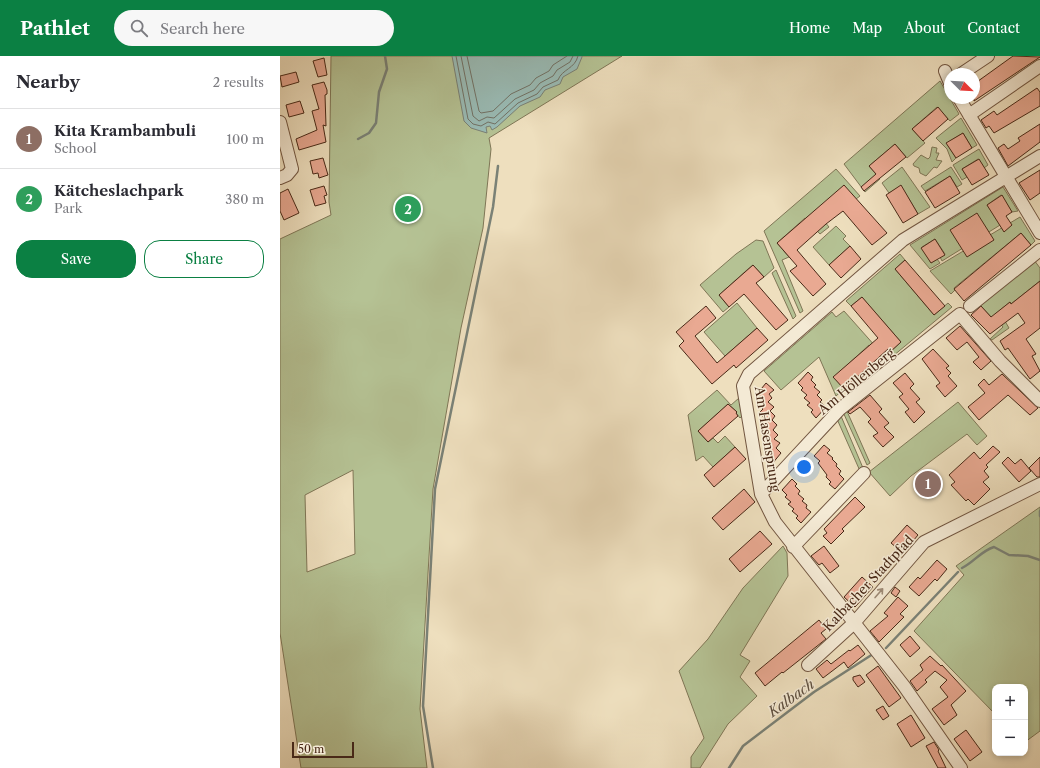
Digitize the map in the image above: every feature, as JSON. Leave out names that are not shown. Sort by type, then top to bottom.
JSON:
[{"type":"street","points":[[970,68],[988,56]]},
{"type":"street","points":[[969,115],[1040,66]]},
{"type":"street","points":[[963,104],[1040,233]]},
{"type":"street","points":[[280,122],[292,169],[287,175],[280,178]]},
{"type":"street","name":"Am Hasensprung","points":[[961,768],[904,686],[810,566],[793,547],[775,522],[761,494],[743,386],[749,374],[903,240],[1040,156]]},
{"type":"street","points":[[970,306],[1040,250]]},
{"type":"street","name":"Am Höllenberg","points":[[761,494],[840,410],[960,314],[1000,361],[1040,401]]},
{"type":"street","points":[[793,547],[864,473]]},
{"type":"street","name":"Kalbacher Stadtpfad","points":[[808,665],[854,623],[924,542],[1040,484]]},
{"type":"green space","points":[[331,56],[622,56],[489,138],[491,149],[483,228],[461,328],[433,489],[420,709],[427,768],[301,768],[280,633],[280,239],[331,215],[329,202]],"holes":[[[353,470],[355,554],[307,572],[305,495]]]},
{"type":"green space","points":[[940,81],[944,88],[944,104],[953,104],[959,114],[950,121],[937,107],[912,129],[925,143],[907,158],[895,144],[869,166],[880,179],[865,192],[844,164]]},
{"type":"green space","points":[[961,118],[977,145],[972,148],[963,133],[947,143],[956,158],[952,162],[947,149],[936,138]]},
{"type":"green space","points":[[932,147],[937,148],[936,153],[939,153],[936,160],[942,161],[937,168],[934,167],[926,176],[920,173],[919,168],[913,164],[921,155],[928,159],[930,157]]},
{"type":"green space","points":[[979,149],[988,165],[984,168],[978,159],[962,169],[967,177],[962,180],[953,165]]},
{"type":"green space","points":[[902,167],[930,207],[918,214],[901,186],[889,193],[882,183]]},
{"type":"green space","points":[[951,167],[962,184],[957,187],[950,176],[925,191],[921,186]]},
{"type":"green space","points":[[836,169],[860,196],[856,199],[815,210],[829,227],[820,234],[805,218],[777,243],[789,257],[782,260],[803,311],[800,313],[764,231]]},
{"type":"green space","points":[[1003,187],[1018,211],[1012,212],[1001,195],[987,205],[998,221],[1005,222],[942,261],[940,257],[945,254],[935,239],[922,247],[931,263],[937,259],[940,263],[930,269],[910,245]]},
{"type":"green space","points":[[1020,217],[1035,241],[1031,245],[1021,233],[954,288],[955,290],[951,294],[930,271]]},
{"type":"green space","points":[[836,226],[846,236],[843,239],[850,246],[829,265],[813,247]]},
{"type":"green space","points":[[756,240],[763,241],[774,268],[764,277],[753,265],[748,269],[719,295],[729,307],[723,312],[700,285],[736,254]]},
{"type":"green space","points":[[900,254],[905,260],[895,269],[934,315],[948,303],[952,307],[893,356],[890,352],[901,342],[862,297],[851,306],[846,301]]},
{"type":"green space","points":[[1034,260],[1040,268],[1040,281],[1011,304],[1010,302],[999,311],[1009,328],[992,340],[990,339],[1003,327],[998,321],[996,322],[979,304]]},
{"type":"green space","points":[[776,270],[796,316],[793,319],[772,273]]},
{"type":"green space","points":[[737,303],[757,328],[725,356],[704,332]]},
{"type":"green space","points":[[844,311],[884,356],[881,359],[869,345],[834,377],[844,389],[836,396],[819,357],[781,390],[764,371],[832,312],[836,317]]},
{"type":"green space","points":[[717,390],[731,405],[739,398],[742,416],[740,418],[736,413],[737,412],[728,404],[698,431],[708,442],[713,438],[718,443],[725,436],[735,447],[713,467],[703,456],[696,461],[688,415]]},
{"type":"green space","points":[[958,402],[987,436],[977,445],[967,434],[911,476],[890,496],[869,472]]},
{"type":"green space","points":[[846,409],[870,463],[867,465],[843,412]]},
{"type":"green space","points":[[841,416],[863,468],[860,471],[837,419]]},
{"type":"green space","points":[[1040,507],[1040,731],[1028,740],[1028,684],[992,684],[992,711],[914,631],[964,575],[956,566]]},
{"type":"green space","points":[[783,546],[787,553],[788,576],[740,655],[750,661],[740,677],[757,696],[728,724],[700,768],[691,768],[691,757],[704,738],[679,671],[708,639],[743,588]]},
{"type":"water","points":[[452,56],[582,57],[577,69],[563,77],[560,84],[545,90],[540,97],[520,106],[492,130],[490,126],[486,127],[487,133],[471,128],[464,121]]},
{"type":"building","points":[[1013,56],[1040,57],[980,97],[980,80]]},
{"type":"building","points":[[324,58],[327,75],[318,77],[313,61]]},
{"type":"building","points":[[296,72],[299,82],[282,87],[280,76]]},
{"type":"building","points":[[324,82],[327,90],[327,94],[325,95],[326,126],[323,125],[326,142],[299,150],[296,139],[317,130],[312,111],[319,109],[312,85]]},
{"type":"building","points":[[1037,88],[1040,92],[1040,106],[994,133],[989,126],[986,128],[981,120],[994,111],[997,115]]},
{"type":"building","points":[[300,101],[304,113],[289,117],[286,105]]},
{"type":"building","points":[[938,107],[948,119],[923,141],[912,129]]},
{"type":"building","points":[[1040,124],[1040,142],[1008,166],[998,148],[1004,144],[1008,149],[1020,141],[1018,138]]},
{"type":"building","points":[[963,133],[972,148],[956,158],[946,143]]},
{"type":"building","points":[[895,144],[906,157],[864,191],[861,187],[876,174],[869,166]]},
{"type":"building","points":[[323,158],[328,175],[319,178],[318,173],[313,174],[310,161]]},
{"type":"building","points":[[979,159],[989,175],[972,185],[962,169]]},
{"type":"building","points":[[1040,170],[1040,193],[1030,200],[1019,183]]},
{"type":"building","points":[[950,176],[960,193],[935,208],[925,192]]},
{"type":"building","points":[[844,185],[887,233],[872,245],[843,211],[826,224],[797,250],[826,284],[813,296],[790,271],[797,266],[777,243]]},
{"type":"building","points":[[901,185],[918,214],[903,223],[886,195]]},
{"type":"building","points":[[324,186],[327,195],[324,196],[326,203],[315,206],[310,190]]},
{"type":"building","points":[[288,189],[299,213],[284,220],[280,211],[280,193]]},
{"type":"building","points":[[1002,195],[1012,212],[1006,216],[1012,225],[1004,232],[987,205]]},
{"type":"building","points":[[977,213],[994,240],[967,257],[950,230]]},
{"type":"building","points":[[1021,233],[1031,245],[964,301],[954,289]]},
{"type":"building","points":[[935,239],[945,255],[931,263],[921,248]]},
{"type":"building","points":[[850,246],[861,259],[841,278],[829,265]]},
{"type":"building","points":[[905,260],[945,306],[934,315],[895,269]]},
{"type":"building","points":[[753,265],[764,277],[756,283],[788,320],[776,330],[744,294],[729,307],[719,295]]},
{"type":"building","points":[[1040,281],[1040,328],[1026,339],[1036,354],[1032,356],[1040,371],[1030,379],[1008,348],[1005,350],[1000,341],[1025,323],[1018,313],[990,334],[971,315],[981,306],[991,317],[1010,302],[1011,304]]},
{"type":"building","points":[[862,297],[901,342],[890,352],[888,349],[844,389],[833,377],[878,338],[851,306]]},
{"type":"building","points":[[706,306],[716,318],[695,336],[717,363],[757,328],[768,340],[736,368],[734,365],[712,384],[679,346],[684,341],[676,332]]},
{"type":"building","points":[[960,326],[991,361],[981,370],[973,362],[979,357],[967,342],[957,350],[946,338]]},
{"type":"building","points":[[933,349],[949,366],[946,368],[951,373],[948,376],[957,386],[945,397],[936,386],[940,383],[922,359]]},
{"type":"building","points":[[808,372],[813,377],[811,380],[816,385],[814,387],[820,392],[817,395],[822,400],[820,402],[826,407],[816,418],[811,412],[813,410],[807,405],[810,403],[804,398],[807,395],[801,390],[803,388],[798,383]]},
{"type":"building","points":[[905,373],[914,384],[910,388],[920,399],[916,402],[925,412],[914,423],[905,412],[909,409],[899,397],[903,394],[893,383]]},
{"type":"building","points":[[1002,374],[1038,408],[1030,415],[1008,395],[979,420],[968,407],[985,393],[978,385],[984,379],[989,385]]},
{"type":"building","points":[[766,383],[774,390],[769,394],[772,398],[768,402],[774,407],[770,411],[775,416],[772,420],[777,425],[773,430],[778,435],[774,439],[780,443],[776,448],[781,453],[772,464],[766,458],[770,454],[765,449],[768,445],[763,441],[767,436],[762,431],[766,427],[760,422],[764,418],[759,413],[763,409],[757,403],[762,398],[757,394]]},
{"type":"building","points":[[870,395],[882,409],[879,412],[889,423],[884,427],[894,437],[883,447],[873,436],[878,433],[868,422],[871,419],[860,407],[850,414],[848,412]]},
{"type":"building","points":[[728,404],[737,412],[736,413],[738,416],[708,442],[698,431]]},
{"type":"building","points":[[824,445],[830,450],[827,453],[837,464],[836,466],[841,471],[839,474],[844,479],[835,489],[829,484],[831,482],[826,477],[827,475],[818,463],[820,461],[814,456]]},
{"type":"building","points":[[993,446],[1000,452],[986,465],[988,467],[984,471],[989,477],[983,482],[990,489],[974,505],[968,499],[966,501],[951,485],[955,482],[949,475],[974,452],[980,459]]},
{"type":"building","points":[[735,447],[746,459],[714,487],[704,475]]},
{"type":"building","points":[[1008,457],[1015,464],[1021,459],[1031,471],[1019,482],[1002,463]]},
{"type":"building","points":[[1040,457],[1040,477],[1037,477],[1029,468]]},
{"type":"building","points":[[792,479],[797,484],[795,486],[800,491],[798,494],[804,499],[802,501],[807,505],[806,508],[811,512],[801,523],[796,518],[798,516],[792,511],[794,509],[788,504],[791,502],[785,497],[787,495],[782,490]]},
{"type":"building","points":[[744,489],[755,502],[723,530],[712,518]]},
{"type":"building","points":[[855,497],[865,507],[842,529],[844,531],[831,544],[823,536],[827,533],[824,529]]},
{"type":"building","points":[[907,525],[918,535],[903,553],[891,543]]},
{"type":"building","points":[[760,531],[772,544],[740,572],[729,559]]},
{"type":"building","points":[[824,546],[839,566],[830,573],[822,563],[819,565],[811,556]]},
{"type":"building","points":[[937,560],[947,569],[937,581],[935,579],[919,596],[909,587],[918,577],[920,579]]},
{"type":"building","points":[[862,577],[873,587],[855,607],[844,597]]},
{"type":"building","points":[[895,587],[900,591],[896,597],[891,593]]},
{"type":"building","points":[[898,597],[908,606],[900,614],[904,617],[879,642],[870,631],[888,616],[884,613]]},
{"type":"building","points":[[819,620],[826,629],[821,633],[826,639],[765,686],[755,673]]},
{"type":"building","points":[[910,636],[920,648],[910,657],[900,645]]},
{"type":"building","points":[[858,645],[865,654],[848,668],[844,662],[823,678],[816,669],[827,660],[831,664]]},
{"type":"building","points":[[930,656],[941,666],[942,665],[966,691],[951,705],[957,715],[944,725],[932,709],[948,697],[940,687],[947,680],[935,671],[925,680],[927,682],[917,691],[910,681],[923,670],[920,665]]},
{"type":"building","points":[[878,666],[901,698],[889,707],[866,675]]},
{"type":"building","points":[[860,675],[865,682],[858,687],[853,680],[853,677]]},
{"type":"building","points":[[883,706],[889,716],[883,720],[876,710]]},
{"type":"building","points":[[911,715],[925,738],[911,747],[897,724]]},
{"type":"building","points":[[966,730],[982,752],[970,761],[954,739]]},
{"type":"building","points":[[934,742],[946,768],[938,768],[926,746]]},
{"type":"waterway","points":[[358,139],[369,133],[376,123],[379,92],[387,69],[385,56]]},
{"type":"waterway","points":[[433,768],[423,706],[435,489],[493,207],[498,166]]},
{"type":"waterway","name":"Kalbach","points":[[1040,511],[1040,516]]},
{"type":"waterway","name":"Kalbach","points":[[962,568],[985,551],[994,547],[1009,555],[1028,556],[1040,560]]},
{"type":"waterway","name":"Kalbach","points":[[886,648],[958,572]]},
{"type":"waterway","name":"Kalbach","points":[[729,768],[743,746],[814,692],[873,654]]},
{"type":"place","name":"Kätcheslachpark","points":[[408,209]]},
{"type":"place","name":"Kita Krambambuli","points":[[928,484]]}]
